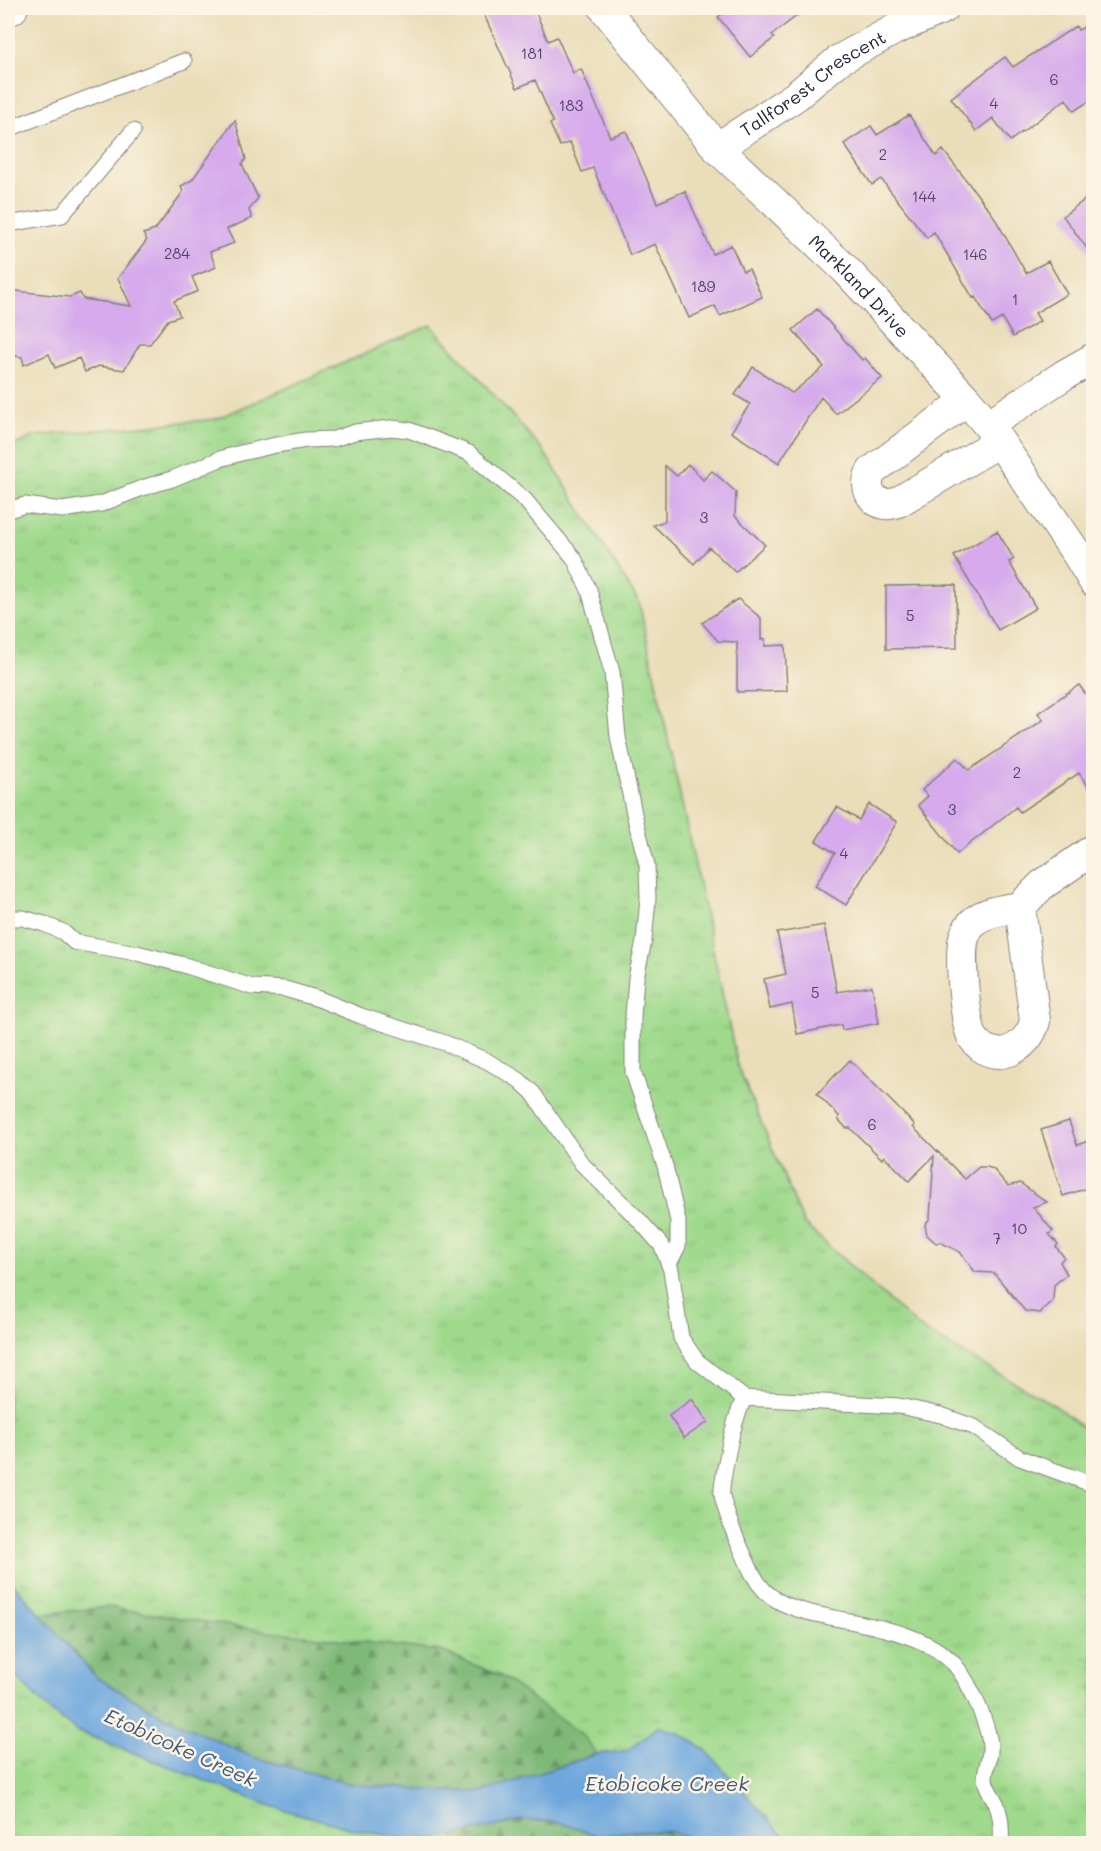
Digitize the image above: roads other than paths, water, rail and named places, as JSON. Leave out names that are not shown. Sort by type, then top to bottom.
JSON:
[{"type":"street","name":"Markland Drive","points":[[604,8],[717,148],[846,270],[967,400],[1077,554],[1094,582]]},
{"type":"street","name":"Tallforest Crescent","points":[[717,148],[796,96],[839,60],[894,30],[944,8]]},
{"type":"street","points":[[967,400],[872,471],[868,482],[873,498],[887,505],[898,502],[993,434],[1054,381],[1094,358]]},
{"type":"street","points":[[1020,907],[1042,885],[1094,849]]},
{"type":"lane","points":[[8,129],[184,61]]},
{"type":"lane","points":[[8,224],[62,215],[133,131]]},
{"type":"lane","points":[[8,510],[25,505],[62,510],[101,504],[241,453],[306,440],[334,439],[355,432],[391,428],[409,430],[469,453],[525,500],[574,558],[589,590],[612,672],[618,737],[647,865],[648,899],[644,941],[636,978],[633,1016],[633,1072],[665,1166],[678,1221],[678,1246],[669,1264]]},
{"type":"lane","points":[[8,918],[23,918],[44,924],[63,932],[75,942],[137,953],[184,965],[252,987],[285,989],[445,1043],[487,1061],[519,1080],[533,1094],[582,1164],[662,1246],[669,1264],[681,1338],[697,1360],[744,1398],[899,1406],[941,1415],[974,1427],[1020,1458],[1094,1485]]},
{"type":"lane","points":[[744,1398],[733,1425],[722,1494],[734,1535],[754,1578],[765,1592],[781,1602],[805,1612],[865,1625],[924,1642],[941,1652],[955,1665],[969,1685],[980,1710],[988,1739],[990,1750],[985,1776],[999,1813],[1001,1844]]},
{"type":"water","name":"Etobicoke Creek","points":[[8,1578],[97,1678],[163,1716],[252,1757],[351,1784],[483,1792],[597,1754],[626,1751],[659,1726],[679,1733],[705,1749],[790,1843],[710,1843],[670,1832],[631,1831],[598,1836],[558,1822],[522,1820],[453,1836],[415,1840],[356,1830],[271,1806],[77,1731],[49,1710],[8,1669]]}]
